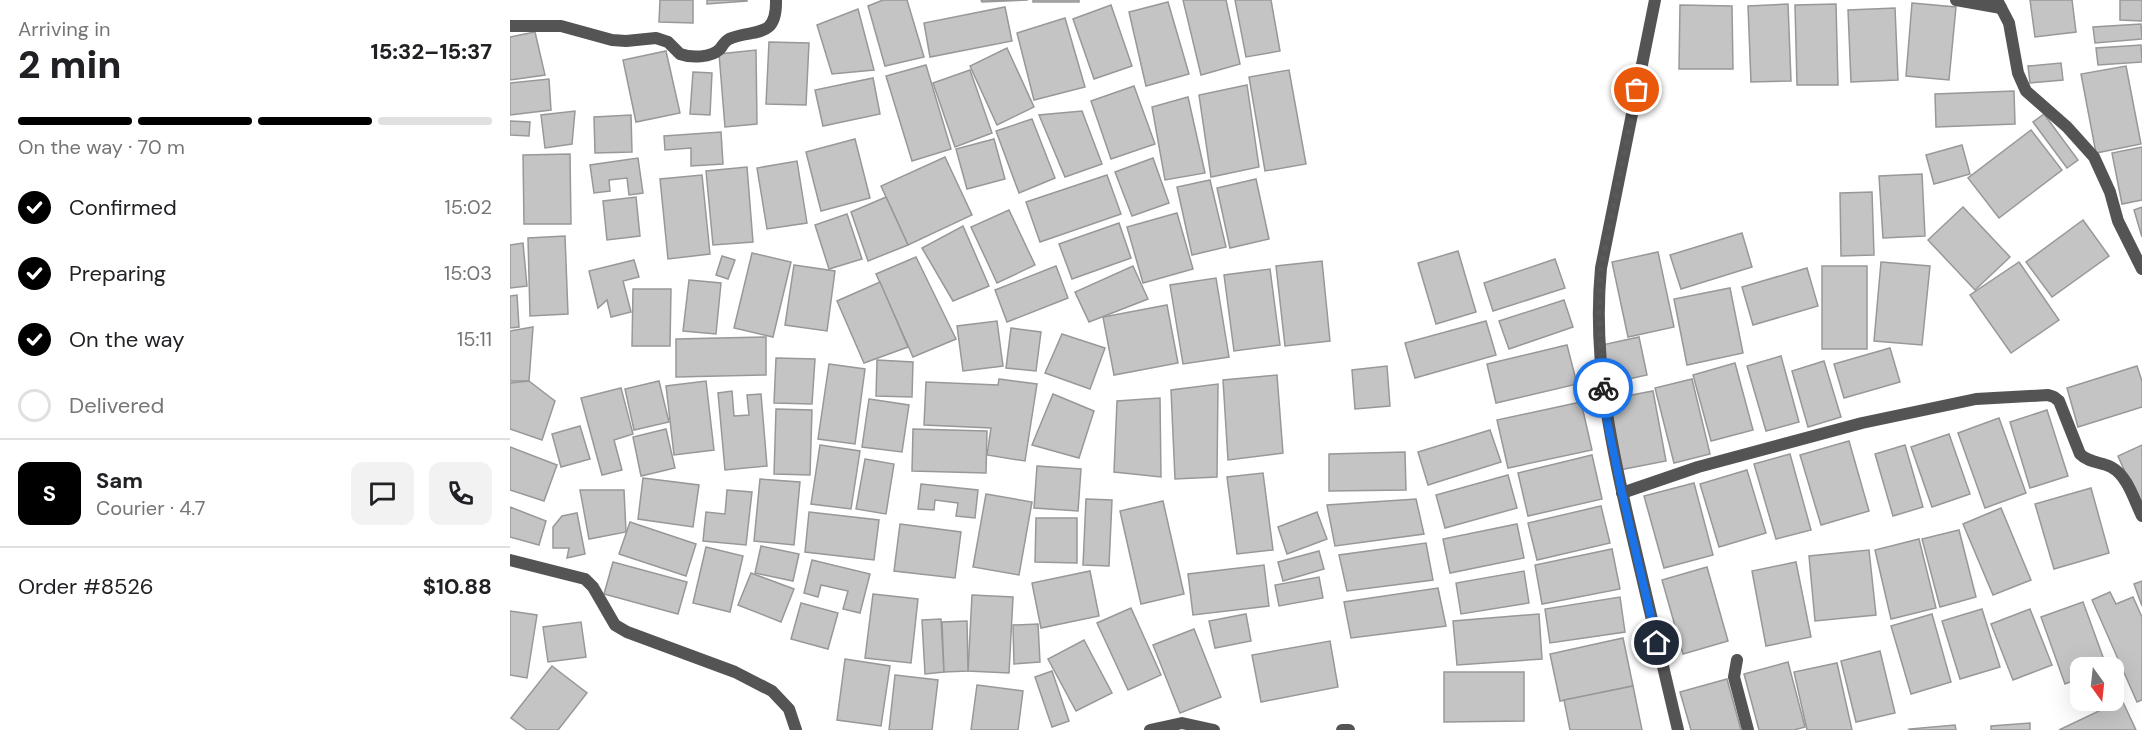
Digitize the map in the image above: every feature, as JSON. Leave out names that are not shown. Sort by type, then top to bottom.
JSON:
[{"type":"street","points":[[510,26],[561,26],[612,40],[656,38],[668,42],[680,54],[701,56],[714,53],[728,39],[765,29],[776,16],[776,0]]},
{"type":"street","points":[[1655,0],[1598,292],[1604,406],[1622,493],[1678,730]]},
{"type":"street","points":[[1956,0],[1999,4],[2012,37],[2018,74],[2026,91],[2067,127],[2094,157],[2110,192],[2118,221],[2142,269]]},
{"type":"street","points":[[1622,493],[1698,467],[1862,423],[1976,399],[2048,395],[2059,401],[2080,454],[2087,460],[2111,467],[2121,475],[2142,516]]},
{"type":"street","points":[[510,560],[585,579],[593,587],[615,624],[627,632],[735,672],[772,691],[789,710],[796,730]]},
{"type":"street","points":[[1737,660],[1734,677],[1748,730]]},
{"type":"street","points":[[1150,730],[1182,723],[1214,730]]},
{"type":"street","points":[[1342,730],[1349,730]]},
{"type":"building","points":[[660,0],[693,0],[693,23],[659,22]]},
{"type":"building","points":[[707,0],[747,0],[747,1],[707,4]]},
{"type":"building","points":[[883,0],[907,0],[924,57],[885,66],[868,6]]},
{"type":"building","points":[[981,0],[1028,0],[982,2]]},
{"type":"building","points":[[1033,0],[1079,0],[1079,2],[1033,2]]},
{"type":"building","points":[[1183,0],[1226,0],[1240,64],[1201,75]]},
{"type":"building","points":[[1235,0],[1271,0],[1280,51],[1246,57]]},
{"type":"building","points":[[2030,0],[2072,0],[2076,32],[2035,37]]},
{"type":"building","points":[[2120,0],[2142,0],[2142,21],[2120,20]]},
{"type":"building","points":[[1168,2],[1189,74],[1146,86],[1129,12]]},
{"type":"building","points":[[1912,3],[1956,7],[1949,80],[1906,76]]},
{"type":"building","points":[[1788,4],[1791,81],[1751,82],[1748,6]]},
{"type":"building","points":[[1836,4],[1838,85],[1797,85],[1795,5]]},
{"type":"building","points":[[1111,5],[1132,66],[1094,79],[1073,19]]},
{"type":"building","points":[[1680,5],[1732,6],[1733,69],[1679,69]]},
{"type":"building","points":[[1005,7],[1012,41],[930,57],[924,23]]},
{"type":"building","points":[[1895,8],[1898,80],[1851,82],[1848,10]]},
{"type":"building","points":[[858,9],[874,70],[832,74],[817,25]]},
{"type":"building","points":[[1065,18],[1085,87],[1034,100],[1017,33]]},
{"type":"building","points":[[2141,24],[2142,39],[2095,43],[2093,27]]},
{"type":"building","points":[[535,32],[545,75],[510,80],[510,37]]},
{"type":"building","points":[[769,42],[809,43],[806,105],[766,104]]},
{"type":"building","points":[[2141,45],[2142,62],[2098,65],[2096,48]]},
{"type":"building","points":[[1007,48],[1034,107],[997,125],[970,66]]},
{"type":"building","points":[[756,50],[757,124],[725,127],[719,54]]},
{"type":"building","points":[[666,51],[680,113],[636,122],[623,60]]},
{"type":"building","points":[[2061,63],[2063,80],[2030,83],[2028,66]]},
{"type":"building","points":[[926,65],[951,149],[912,161],[886,76]]},
{"type":"building","points":[[2126,66],[2141,144],[2096,153],[2081,74]]},
{"type":"building","points":[[970,70],[992,133],[955,147],[933,83]]},
{"type":"building","points":[[1289,70],[1306,164],[1265,171],[1249,77]]},
{"type":"building","points":[[693,72],[712,73],[710,115],[690,114]]},
{"type":"building","points":[[873,78],[880,114],[823,126],[815,90]]},
{"type":"building","points":[[549,79],[551,110],[510,115],[510,83]]},
{"type":"building","points":[[1247,85],[1259,167],[1211,177],[1199,95]]},
{"type":"building","points":[[1134,86],[1155,144],[1111,159],[1091,101]]},
{"type":"building","points":[[2014,91],[2015,124],[1936,127],[1935,94]]},
{"type":"building","points":[[1188,97],[1205,173],[1165,180],[1152,107]]},
{"type":"building","points":[[575,111],[572,144],[545,148],[541,115]]},
{"type":"building","points":[[1082,111],[1102,164],[1065,177],[1039,115]]},
{"type":"building","points":[[2044,114],[2078,160],[2067,168],[2033,122]]},
{"type":"building","points":[[631,115],[632,152],[595,153],[594,117]]},
{"type":"building","points":[[1032,119],[1055,178],[1019,193],[996,131]]},
{"type":"building","points":[[510,121],[530,122],[529,136],[510,135]]},
{"type":"building","points":[[2031,130],[2062,170],[1999,218],[1968,178]]},
{"type":"building","points":[[721,132],[723,164],[691,166],[691,148],[665,150],[664,136]]},
{"type":"building","points":[[855,139],[870,198],[821,211],[806,152]]},
{"type":"building","points":[[994,139],[1005,179],[967,189],[956,149]]},
{"type":"building","points":[[1962,145],[1970,174],[1934,184],[1926,155]]},
{"type":"building","points":[[2142,147],[2142,200],[2122,204],[2112,153]]},
{"type":"building","points":[[570,154],[571,224],[524,224],[523,155]]},
{"type":"building","points":[[945,157],[972,215],[908,245],[881,186]]},
{"type":"building","points":[[638,158],[643,193],[629,195],[627,178],[609,180],[610,191],[594,193],[590,165]]},
{"type":"building","points":[[1153,158],[1169,203],[1132,216],[1115,172]]},
{"type":"building","points":[[797,161],[807,223],[767,229],[757,168]]},
{"type":"building","points":[[747,167],[753,242],[713,245],[706,171]]},
{"type":"building","points":[[1922,174],[1925,236],[1883,238],[1879,176]]},
{"type":"building","points":[[702,175],[710,254],[668,259],[660,179]]},
{"type":"building","points":[[1107,175],[1121,214],[1040,242],[1026,202]]},
{"type":"building","points":[[1256,179],[1269,239],[1230,248],[1217,188]]},
{"type":"building","points":[[1210,180],[1226,247],[1192,255],[1177,187]]},
{"type":"building","points":[[1872,192],[1874,255],[1841,256],[1840,193]]},
{"type":"building","points":[[636,197],[640,236],[607,240],[603,201]]},
{"type":"building","points":[[886,197],[908,245],[868,261],[851,212]]},
{"type":"building","points":[[1963,207],[2010,257],[1975,290],[1928,240]]},
{"type":"building","points":[[2142,207],[2142,237],[2134,210]]},
{"type":"building","points":[[1009,210],[1035,265],[997,283],[971,227]]},
{"type":"building","points":[[1177,213],[1193,269],[1143,283],[1127,227]]},
{"type":"building","points":[[847,214],[862,259],[829,269],[815,225]]},
{"type":"building","points":[[2083,220],[2109,256],[2052,297],[2026,262]]},
{"type":"building","points":[[1119,223],[1131,258],[1072,279],[1059,244]]},
{"type":"building","points":[[963,226],[989,286],[953,301],[922,248]]},
{"type":"building","points":[[1742,233],[1752,267],[1681,289],[1670,255]]},
{"type":"building","points":[[565,236],[568,314],[530,316],[528,238]]},
{"type":"building","points":[[523,243],[527,286],[510,288],[510,245]]},
{"type":"building","points":[[1458,251],[1476,312],[1436,324],[1418,263]]},
{"type":"building","points":[[1658,252],[1674,327],[1628,337],[1612,262]]},
{"type":"building","points":[[752,253],[791,262],[773,337],[734,328]]},
{"type":"building","points":[[722,256],[735,260],[728,279],[716,275]]},
{"type":"building","points":[[916,257],[956,339],[913,357],[876,274]]},
{"type":"building","points":[[1555,259],[1565,288],[1493,311],[1484,283]]},
{"type":"building","points":[[634,260],[639,277],[623,281],[631,312],[611,317],[607,300],[598,308],[589,271]]},
{"type":"building","points":[[1322,261],[1330,341],[1285,346],[1276,266]]},
{"type":"building","points":[[1881,262],[1930,266],[1922,345],[1874,341]]},
{"type":"building","points":[[2019,262],[2059,320],[2011,353],[1970,295]]},
{"type":"building","points":[[794,265],[835,271],[827,331],[785,325]]},
{"type":"building","points":[[1056,266],[1068,298],[1007,322],[995,290]]},
{"type":"building","points":[[1133,266],[1148,299],[1089,322],[1075,292]]},
{"type":"building","points":[[1822,266],[1867,266],[1867,349],[1822,349]]},
{"type":"building","points":[[1807,268],[1818,306],[1753,325],[1742,287]]},
{"type":"building","points":[[1270,269],[1280,345],[1234,351],[1224,275]]},
{"type":"building","points":[[1216,278],[1229,357],[1183,364],[1170,285]]},
{"type":"building","points":[[689,280],[721,283],[716,334],[683,331]]},
{"type":"building","points":[[880,282],[908,347],[864,363],[837,301]]},
{"type":"building","points":[[1730,288],[1743,353],[1687,365],[1674,299]]},
{"type":"building","points":[[633,289],[671,289],[670,346],[632,346]]},
{"type":"building","points":[[517,295],[519,327],[510,328],[510,296]]},
{"type":"building","points":[[1564,300],[1573,327],[1509,349],[1499,321]]},
{"type":"building","points":[[1167,305],[1178,363],[1114,375],[1103,317]]},
{"type":"building","points":[[997,321],[1003,366],[963,371],[957,326]]},
{"type":"building","points":[[1486,321],[1496,355],[1415,378],[1405,343]]},
{"type":"building","points":[[533,327],[529,381],[510,381],[510,331]]},
{"type":"building","points":[[1011,328],[1041,332],[1036,371],[1006,368]]},
{"type":"building","points":[[1062,334],[1105,348],[1090,389],[1045,373]]},
{"type":"building","points":[[766,337],[766,375],[676,377],[676,339]]},
{"type":"building","points":[[1639,337],[1647,375],[1610,383],[1602,345]]},
{"type":"building","points":[[1567,345],[1577,384],[1496,403],[1487,364]]},
{"type":"building","points":[[1890,348],[1900,382],[1844,398],[1834,364]]},
{"type":"building","points":[[1781,356],[1799,422],[1766,431],[1747,366]]},
{"type":"building","points":[[776,358],[815,359],[812,404],[774,403]]},
{"type":"building","points":[[877,360],[913,362],[912,397],[876,396]]},
{"type":"building","points":[[1824,361],[1841,417],[1808,427],[1792,371]]},
{"type":"building","points":[[1735,363],[1753,430],[1711,441],[1693,375]]},
{"type":"building","points":[[829,364],[865,369],[855,444],[818,439]]},
{"type":"building","points":[[1387,366],[1390,406],[1355,409],[1352,370]]},
{"type":"building","points":[[2137,366],[2142,381],[2142,407],[2078,427],[2067,388]]},
{"type":"building","points":[[1277,375],[1283,453],[1228,460],[1223,380]]},
{"type":"building","points":[[999,379],[1037,384],[1025,461],[987,455],[991,428],[924,425],[926,382],[998,385]]},
{"type":"building","points":[[1692,379],[1710,454],[1674,463],[1655,388]]},
{"type":"building","points":[[529,381],[555,401],[542,440],[510,429],[510,383]]},
{"type":"building","points":[[659,381],[669,422],[634,430],[625,389]]},
{"type":"building","points":[[706,381],[714,450],[674,455],[666,386]]},
{"type":"building","points":[[1218,384],[1217,477],[1175,479],[1171,390]]},
{"type":"building","points":[[621,388],[633,434],[614,440],[622,470],[602,475],[581,398]]},
{"type":"building","points":[[732,391],[734,416],[749,415],[747,395],[761,394],[767,466],[725,470],[718,393]]},
{"type":"building","points":[[1653,391],[1666,461],[1619,470],[1605,400]]},
{"type":"building","points":[[1053,394],[1094,411],[1079,458],[1032,445]]},
{"type":"building","points":[[1160,398],[1161,477],[1114,472],[1117,401]]},
{"type":"building","points":[[869,399],[909,405],[902,452],[862,447]]},
{"type":"building","points":[[1581,402],[1592,450],[1508,468],[1497,420]]},
{"type":"building","points":[[776,409],[812,410],[810,475],[774,474]]},
{"type":"building","points":[[2047,410],[2068,476],[2030,488],[2010,422]]},
{"type":"building","points":[[1999,418],[2026,493],[1985,508],[1958,433]]},
{"type":"building","points":[[580,426],[590,459],[561,467],[552,434]]},
{"type":"building","points":[[666,429],[675,468],[641,476],[633,437]]},
{"type":"building","points":[[913,429],[987,431],[986,473],[912,471]]},
{"type":"building","points":[[1490,430],[1501,462],[1428,485],[1418,452]]},
{"type":"building","points":[[1949,434],[1970,494],[1932,507],[1911,447]]},
{"type":"building","points":[[1849,441],[1869,511],[1821,525],[1800,455]]},
{"type":"building","points":[[820,445],[860,451],[851,509],[811,504]]},
{"type":"building","points":[[1905,445],[1923,507],[1893,516],[1875,454]]},
{"type":"building","points":[[2142,445],[2142,510],[2118,456]]},
{"type":"building","points":[[510,447],[557,465],[544,501],[510,490]]},
{"type":"building","points":[[1405,452],[1406,490],[1329,491],[1329,454]]},
{"type":"building","points":[[1790,454],[1811,530],[1776,539],[1754,464]]},
{"type":"building","points":[[1592,455],[1602,499],[1528,516],[1518,473]]},
{"type":"building","points":[[865,459],[894,464],[886,514],[856,509]]},
{"type":"building","points":[[1037,466],[1081,469],[1078,511],[1034,508]]},
{"type":"building","points":[[1747,470],[1766,533],[1719,547],[1700,484]]},
{"type":"building","points":[[1263,473],[1273,550],[1237,554],[1227,477]]},
{"type":"building","points":[[1508,475],[1517,508],[1445,528],[1436,495]]},
{"type":"building","points":[[643,478],[699,485],[693,527],[638,519]]},
{"type":"building","points":[[760,479],[800,482],[794,545],[754,541]]},
{"type":"building","points":[[1694,483],[1713,555],[1664,568],[1644,496]]},
{"type":"building","points":[[921,484],[978,490],[975,518],[956,516],[958,503],[935,500],[934,510],[918,509]]},
{"type":"building","points":[[2091,488],[2109,553],[2054,569],[2035,504]]},
{"type":"building","points":[[580,490],[624,490],[626,532],[589,539]]},
{"type":"building","points":[[727,490],[752,492],[746,545],[703,541],[706,512],[725,514]]},
{"type":"building","points":[[986,494],[1032,502],[1019,575],[973,567]]},
{"type":"building","points":[[1086,499],[1112,500],[1109,566],[1083,565]]},
{"type":"building","points":[[1416,499],[1424,534],[1335,546],[1327,505]]},
{"type":"building","points":[[1163,501],[1184,594],[1141,604],[1120,511]]},
{"type":"building","points":[[1601,506],[1610,543],[1537,560],[1528,523]]},
{"type":"building","points":[[510,507],[546,521],[539,545],[510,537]]},
{"type":"building","points":[[2001,508],[2031,580],[1993,595],[1963,524]]},
{"type":"building","points":[[809,512],[879,520],[874,560],[805,552]]},
{"type":"building","points":[[1317,512],[1327,539],[1287,554],[1278,527]]},
{"type":"building","points":[[577,513],[585,554],[567,558],[569,548],[553,548],[553,527],[562,516]]},
{"type":"building","points":[[1036,518],[1077,518],[1077,563],[1035,562]]},
{"type":"building","points":[[630,522],[696,544],[686,576],[619,554]]},
{"type":"building","points":[[900,524],[961,532],[955,578],[894,571]]},
{"type":"building","points":[[1517,524],[1524,558],[1450,573],[1443,539]]},
{"type":"building","points":[[1959,530],[1976,597],[1940,607],[1922,539]]},
{"type":"building","points":[[1919,539],[1936,608],[1891,619],[1875,550]]},
{"type":"building","points":[[1426,543],[1433,580],[1347,591],[1339,555]]},
{"type":"building","points":[[761,546],[799,554],[793,581],[755,573]]},
{"type":"building","points":[[706,547],[743,556],[730,612],[693,603]]},
{"type":"building","points":[[1612,549],[1620,589],[1542,604],[1535,565]]},
{"type":"building","points":[[1869,550],[1876,615],[1815,621],[1809,556]]},
{"type":"building","points":[[1319,551],[1324,569],[1283,581],[1278,562]]},
{"type":"building","points":[[812,560],[870,574],[860,613],[843,609],[848,591],[821,585],[818,597],[804,593]]},
{"type":"building","points":[[613,562],[687,582],[678,614],[604,594]]},
{"type":"building","points":[[1796,562],[1811,637],[1766,646],[1752,571]]},
{"type":"building","points":[[1264,565],[1269,606],[1193,615],[1188,574]]},
{"type":"building","points":[[1707,567],[1728,641],[1683,654],[1662,580]]},
{"type":"building","points":[[1090,571],[1099,616],[1041,628],[1032,583]]},
{"type":"building","points":[[1524,571],[1529,603],[1461,614],[1456,583]]},
{"type":"building","points":[[751,573],[794,589],[781,622],[738,605]]},
{"type":"building","points":[[1319,577],[1323,598],[1279,606],[1275,585]]},
{"type":"building","points":[[2142,581],[2142,606],[2134,584]]},
{"type":"building","points":[[1438,588],[1446,626],[1351,638],[1344,602]]},
{"type":"building","points":[[2110,592],[2116,604],[2133,597],[2142,617],[2142,700],[2137,702],[2124,673],[2124,657],[2117,657],[2092,600]]},
{"type":"building","points":[[873,594],[918,599],[911,663],[865,658]]},
{"type":"building","points":[[972,595],[1013,597],[1009,673],[968,671]]},
{"type":"building","points":[[1620,597],[1625,632],[1550,643],[1545,609]]},
{"type":"building","points":[[2083,602],[2103,657],[2070,657],[2070,682],[2065,684],[2041,617]]},
{"type":"building","points":[[801,603],[838,613],[828,649],[791,639]]},
{"type":"building","points":[[1131,608],[1161,675],[1128,690],[1097,623]]},
{"type":"building","points":[[1982,609],[2000,667],[1960,679],[1942,621]]},
{"type":"building","points":[[2030,609],[2052,665],[2013,680],[1991,624]]},
{"type":"building","points":[[510,611],[537,615],[527,678],[510,675]]},
{"type":"building","points":[[1246,614],[1251,641],[1215,648],[1209,621]]},
{"type":"building","points":[[1539,614],[1542,659],[1457,665],[1453,621]]},
{"type":"building","points":[[1932,614],[1951,682],[1911,694],[1891,626]]},
{"type":"building","points":[[941,619],[944,672],[925,674],[922,620]]},
{"type":"building","points":[[967,621],[968,671],[944,672],[942,622]]},
{"type":"building","points":[[581,622],[586,657],[548,662],[543,627]]},
{"type":"building","points":[[1038,624],[1040,662],[1014,664],[1013,625]]},
{"type":"building","points":[[1194,629],[1221,697],[1180,713],[1153,645]]},
{"type":"building","points":[[1623,638],[1633,686],[1560,701],[1550,654]]},
{"type":"building","points":[[1084,640],[1112,693],[1076,711],[1048,659]]},
{"type":"building","points":[[1330,641],[1338,687],[1261,702],[1252,655]]},
{"type":"building","points":[[1880,651],[1895,713],[1856,722],[1841,661]]},
{"type":"building","points":[[845,659],[890,666],[881,726],[837,720]]},
{"type":"building","points":[[1788,662],[1805,727],[1794,730],[1759,730],[1744,674]]},
{"type":"building","points":[[1837,663],[1852,730],[1807,730],[1794,672]]},
{"type":"building","points":[[552,666],[587,693],[558,730],[527,730],[511,718]]},
{"type":"building","points":[[1052,671],[1069,721],[1052,727],[1035,677]]},
{"type":"building","points":[[1444,672],[1524,672],[1524,721],[1444,722]]},
{"type":"building","points":[[895,675],[938,680],[932,730],[889,730]]},
{"type":"building","points":[[1727,679],[1741,730],[1691,730],[1680,692]]},
{"type":"building","points":[[977,685],[1023,691],[1018,730],[971,730]]},
{"type":"building","points":[[1633,686],[1642,730],[1570,730],[1564,700]]},
{"type":"building","points":[[2124,704],[2136,730],[2059,730],[2099,711],[2124,711]]},
{"type":"building","points":[[2030,723],[2030,730],[1991,730],[1991,726]]},
{"type":"building","points":[[1955,725],[1956,730],[1909,729]]},
{"type":"way so far","points":[[1603,388],[1598,292],[1637,90]]},
{"type":"route","points":[[1603,388],[1604,406],[1622,493],[1657,643]]}]
